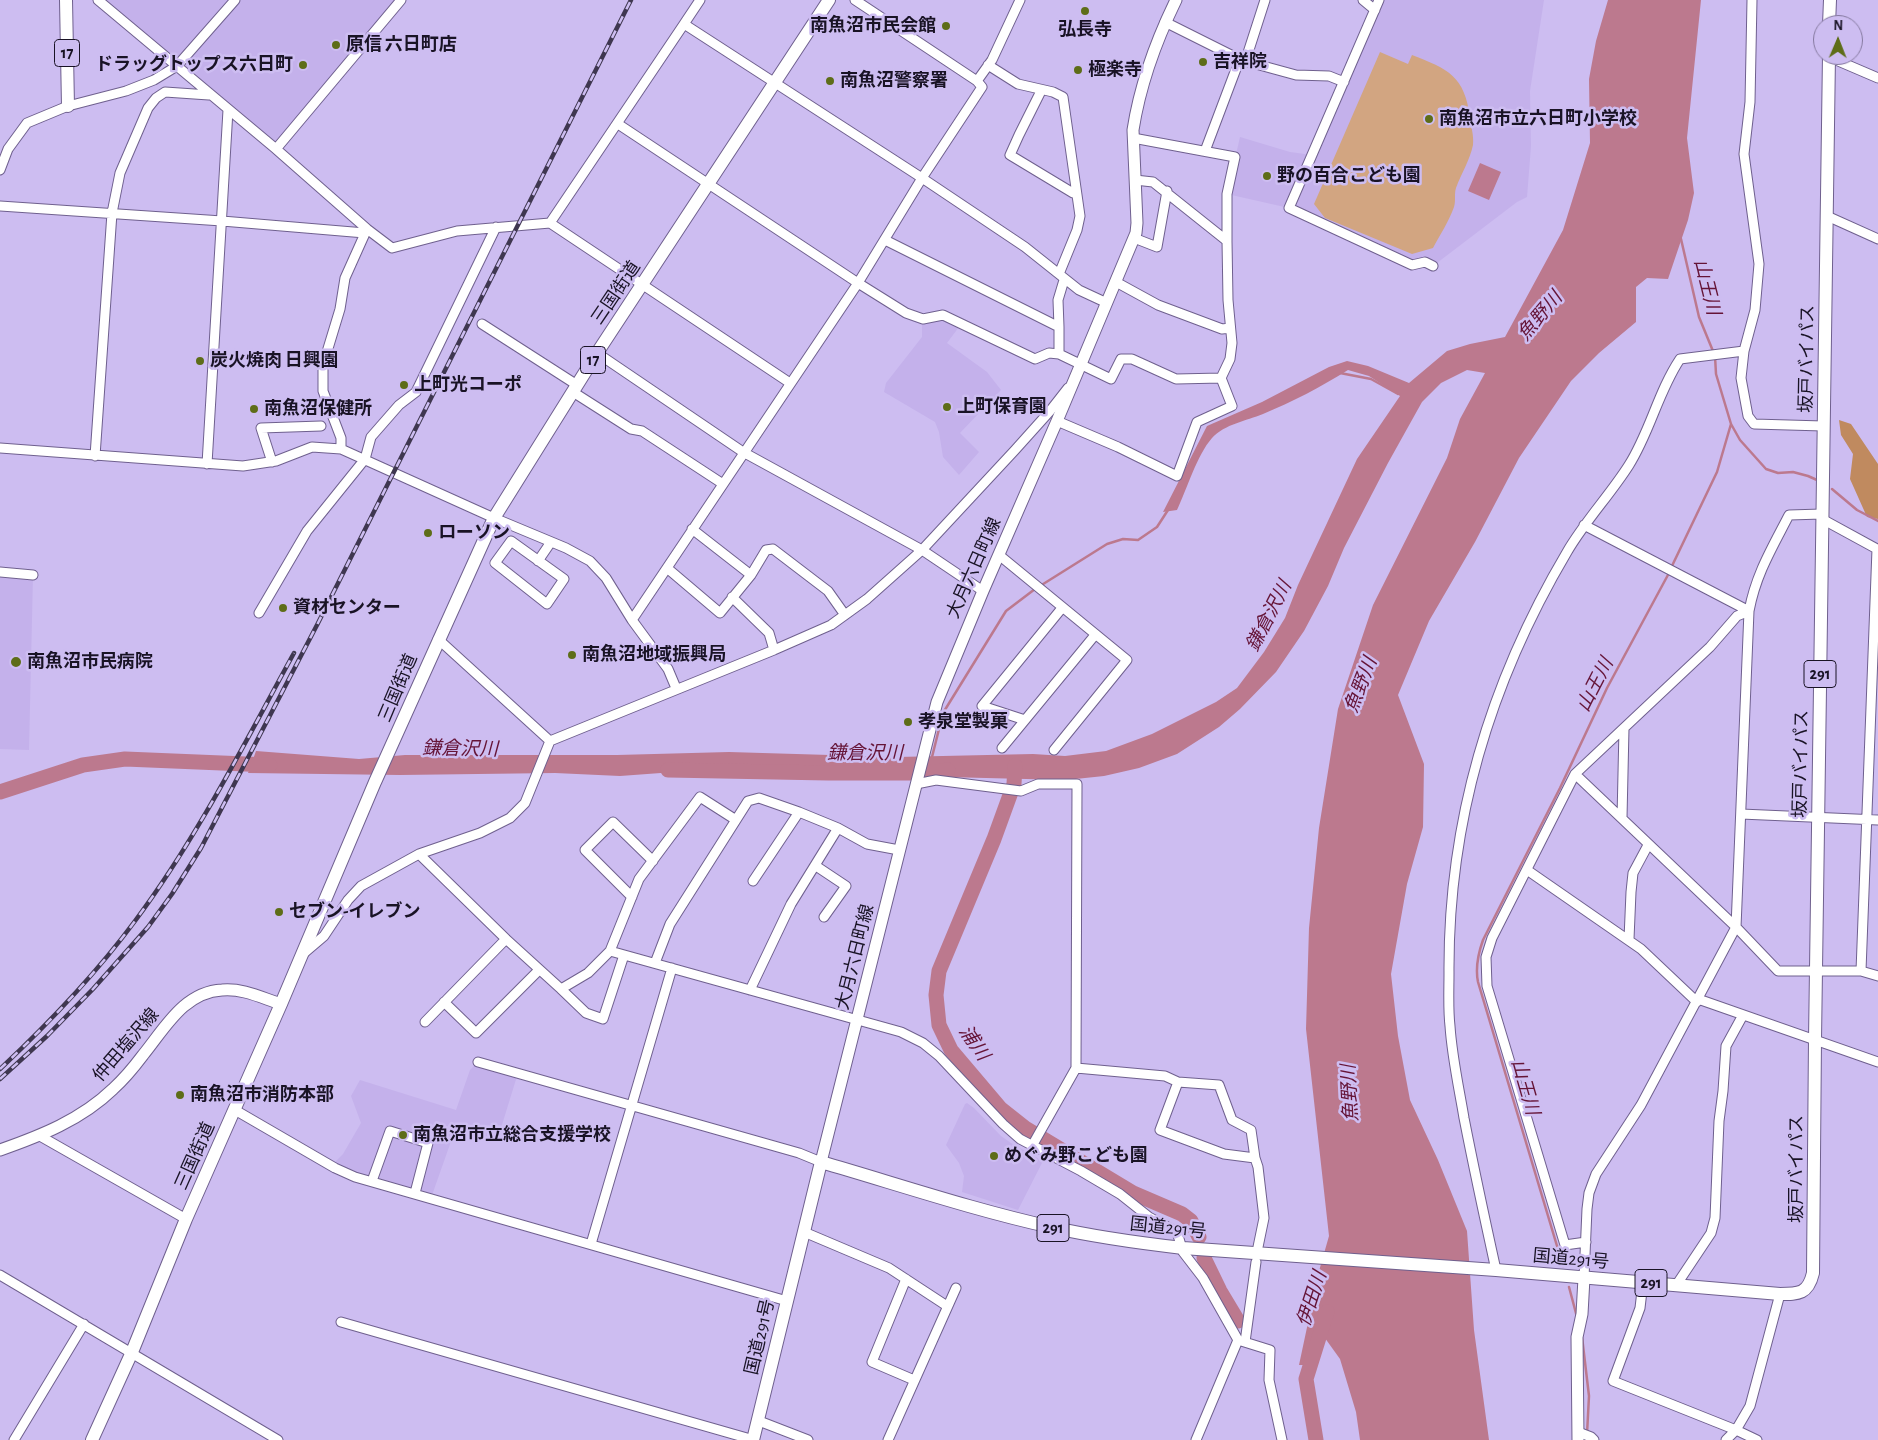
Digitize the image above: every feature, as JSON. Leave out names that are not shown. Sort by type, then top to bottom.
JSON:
[{"type":"highway","name":"17","points":[[66,0],[68,106]]},
{"type":"highway","name":"三国街道","points":[[92,1440],[132,1352],[186,1219],[281,1004],[375,782],[494,518],[597,353],[830,0]]},
{"type":"highway","points":[[1829,15],[1830,0]]},
{"type":"highway","name":"坂戸バイパス","points":[[1805,1290],[1810,1284],[1813,1273],[1829,65]]},
{"type":"highway","name":"国道291号","points":[[754,1440],[821,1162],[1051,1228],[1134,1242],[1183,1248],[1677,1284],[1780,1294],[1795,1294],[1805,1290]]},
{"type":"main road","name":"大月六日町線","points":[[821,1162],[937,702],[1134,238],[1137,223],[1134,138],[1136,115],[1152,53],[1176,0]]},
{"type":"main road","name":"仲田塩沢線","points":[[0,1150],[40,1136],[68,1122],[94,1105],[112,1090],[143,1056],[175,1014],[197,996],[223,989],[236,990],[281,1004]]},
{"type":"main road","points":[[1578,1436],[1577,1337],[1582,1314],[1584,1278]]},
{"type":"street","points":[[0,170],[8,149],[27,123],[68,106],[126,91],[154,80],[177,66],[235,0]]},
{"type":"street","points":[[276,149],[401,0]]},
{"type":"street","points":[[550,224],[700,0]]},
{"type":"street","points":[[632,620],[858,283],[886,240],[922,178],[982,87],[977,80],[855,0]]},
{"type":"street","points":[[977,80],[988,65],[1020,0]]},
{"type":"street","points":[[1205,152],[1239,61],[1246,59],[1264,0]]},
{"type":"street","points":[[1363,0],[1375,10]]},
{"type":"street","points":[[1379,0],[1289,208],[1412,265],[1424,262],[1433,266]]},
{"type":"street","points":[[1752,0],[1750,102],[1744,154],[1759,264],[1755,310],[1744,351],[1741,378],[1748,416],[1754,424],[1823,426]]},
{"type":"street","points":[[99,1],[209,95],[276,149],[366,231],[392,248],[457,231],[550,224],[790,383]]},
{"type":"street","points":[[1165,22],[1242,60],[1296,75],[1329,76],[1344,82]]},
{"type":"street","points":[[684,24],[922,178],[1025,248],[1080,290],[1107,303]]},
{"type":"street","points":[[988,65],[1018,84],[1041,91],[1053,92],[1063,97],[1080,216],[1062,276],[1058,300],[1059,354]]},
{"type":"street","points":[[1849,65],[1878,78]]},
{"type":"street","points":[[1041,91],[1010,156],[1073,193],[1076,192]]},
{"type":"street","points":[[95,456],[112,213],[120,173],[148,108],[156,98],[165,92],[209,95]]},
{"type":"street","points":[[207,464],[228,110]]},
{"type":"street","points":[[618,124],[906,313],[923,319],[943,314],[1035,358],[1049,353],[1059,354],[1111,379],[1121,360],[1132,359],[1176,379],[1221,378]]},
{"type":"street","points":[[1057,421],[1118,447],[1177,476],[1197,422],[1232,406],[1221,378],[1230,359],[1232,342],[1228,300],[1227,194],[1235,157],[1134,138]]},
{"type":"street","points":[[1135,180],[1153,182],[1167,191],[1227,240]]},
{"type":"street","points":[[1134,238],[1157,247],[1161,234],[1167,191]]},
{"type":"street","points":[[0,206],[366,231]]},
{"type":"street","points":[[1827,216],[1878,239]]},
{"type":"street","points":[[259,614],[307,531],[365,459],[371,437],[399,405],[416,392],[496,227]]},
{"type":"street","points":[[341,449],[341,438],[323,391],[323,365],[340,309],[345,278],[366,231]]},
{"type":"street","points":[[886,240],[1059,327]]},
{"type":"street","points":[[1116,282],[1158,305],[1222,329],[1230,328]]},
{"type":"street","points":[[482,324],[632,430],[642,431],[723,484]]},
{"type":"street","points":[[1494,1270],[1456,1072],[1450,1025],[1449,942],[1453,880],[1470,786],[1485,728],[1515,650],[1541,599],[1584,525],[1630,464],[1672,371],[1680,360],[1744,351]]},
{"type":"street","points":[[597,353],[744,452],[922,550],[983,590]]},
{"type":"street","points":[[302,955],[324,936],[348,900],[361,886],[419,854],[480,833],[510,818],[525,803],[550,741],[831,625],[867,599],[922,550],[1050,411],[1073,380]]},
{"type":"street","points":[[272,462],[261,428],[321,426]]},
{"type":"street","points":[[0,448],[243,466],[272,462],[312,447],[341,449],[552,542],[590,561],[606,578],[632,620],[668,669],[676,688]]},
{"type":"street","points":[[1584,1278],[1587,1209],[1589,1193],[1596,1174],[1641,1106],[1736,927],[1748,611],[1758,575],[1790,515],[1822,516],[1877,549],[1861,971]]},
{"type":"street","points":[[1584,525],[1748,611]]},
{"type":"street","points":[[692,529],[751,575]]},
{"type":"street","points":[[512,541],[538,561],[564,579],[547,604],[495,563],[512,541]]},
{"type":"street","points":[[538,561],[552,542]]},
{"type":"street","points":[[667,568],[720,613],[751,575],[766,550],[773,549],[828,591],[845,615]]},
{"type":"street","points":[[999,555],[1127,660],[1054,750]]},
{"type":"street","points":[[0,572],[33,574]]},
{"type":"street","points":[[732,597],[769,632],[774,650]]},
{"type":"street","points":[[1025,720],[982,706],[1062,608]]},
{"type":"street","points":[[1586,1242],[1565,1246],[1487,986],[1486,956],[1492,938],[1575,774],[1710,647],[1737,616],[1748,611]]},
{"type":"street","points":[[1002,748],[1095,635]]},
{"type":"street","points":[[438,639],[550,741]]},
{"type":"street","points":[[1622,818],[1624,728]]},
{"type":"street","points":[[1575,774],[1736,927],[1778,971],[1861,971],[1878,976]]},
{"type":"street","points":[[916,784],[936,780],[1021,790],[1038,784],[1077,784],[1076,1068],[1032,1146]]},
{"type":"street","points":[[561,989],[588,974],[610,951],[639,879],[700,797],[736,820]]},
{"type":"street","points":[[655,963],[670,924],[748,802],[759,798],[838,828],[866,844],[899,850]]},
{"type":"street","points":[[753,881],[799,812]]},
{"type":"street","points":[[1741,814],[1878,820]]},
{"type":"street","points":[[632,897],[585,850],[613,822],[652,861]]},
{"type":"street","points":[[750,990],[791,904],[838,828]]},
{"type":"street","points":[[1629,939],[1631,892],[1634,873],[1648,845]]},
{"type":"street","points":[[419,854],[506,939],[586,1013],[603,1019],[624,955]]},
{"type":"street","points":[[816,866],[846,886],[824,917]]},
{"type":"street","points":[[1527,870],[1629,939],[1697,1001],[1815,1039],[1878,1062]]},
{"type":"street","points":[[425,1022],[506,939]]},
{"type":"street","points":[[610,951],[901,1032],[923,1043],[939,1056],[1002,1124],[1020,1139],[1120,1194],[1148,1217],[1177,1232],[1183,1252],[1203,1278],[1242,1341],[1270,1350],[1269,1380],[1282,1440]]},
{"type":"street","points":[[591,1244],[672,968]]},
{"type":"street","points":[[444,1002],[476,1033],[539,970]]},
{"type":"street","points":[[1677,1284],[1711,1233],[1715,1218],[1718,1121],[1723,1090],[1726,1046],[1743,1015]]},
{"type":"street","points":[[478,1062],[799,1153],[821,1162]]},
{"type":"street","points":[[1076,1068],[1165,1076],[1178,1082],[1220,1085],[1232,1120],[1251,1130],[1258,1167],[1264,1218],[1258,1247]]},
{"type":"street","points":[[1178,1082],[1160,1130],[1224,1154],[1255,1158]]},
{"type":"street","points":[[235,1110],[335,1168],[372,1181],[787,1301]]},
{"type":"street","points":[[372,1181],[390,1131],[428,1143],[414,1194]]},
{"type":"street","points":[[40,1136],[186,1219]]},
{"type":"street","points":[[804,1232],[889,1268],[947,1306]]},
{"type":"street","points":[[1196,1440],[1242,1341],[1256,1262]]},
{"type":"street","points":[[0,1275],[278,1440]]},
{"type":"street","points":[[906,1279],[872,1362],[914,1380]]},
{"type":"street","points":[[1643,1282],[1640,1308],[1613,1381],[1757,1440]]},
{"type":"street","points":[[888,1440],[956,1288]]},
{"type":"street","points":[[1726,1440],[1736,1430],[1750,1406],[1780,1294]]},
{"type":"street","points":[[341,1322],[754,1440]]},
{"type":"street","points":[[14,1440],[84,1324]]},
{"type":"street","points":[[759,1420],[808,1440]]},
{"type":"street","points":[[1578,1436],[1591,1437],[1594,1440]]},
{"type":"shaded area","points":[[100,0],[401,0],[276,149]]},
{"type":"shaded area","name":"南魚沼市立六日町小学校","points":[[1379,0],[1544,0],[1530,91],[1531,146],[1527,197],[1517,202],[1433,266],[1412,265],[1289,208],[1227,194],[1240,137],[1290,152],[1312,155]]},
{"type":"shaded area","points":[[1380,52],[1408,64],[1412,55],[1445,70],[1459,83],[1468,104],[1473,145],[1468,162],[1456,188],[1454,207],[1433,248],[1412,254],[1325,218],[1314,204]]},
{"type":"shaded area","name":"上町保育園","points":[[944,319],[959,327],[947,343],[987,372],[1001,390],[960,433],[979,452],[959,475],[943,457],[939,432],[935,422],[884,392],[886,383],[922,337],[922,323]]},
{"type":"shaded area","points":[[1839,420],[1851,424],[1878,464],[1878,519],[1867,517],[1850,479],[1853,454],[1841,435]]},
{"type":"shaded area","name":"南魚沼市民病院","points":[[0,571],[33,575],[29,750],[0,749]]},
{"type":"shaded area","name":"南魚沼市立総合支援学校","points":[[478,1062],[518,1073],[497,1141],[455,1130],[431,1198],[335,1168],[336,1161],[343,1154],[361,1123],[351,1096],[360,1080],[456,1110],[470,1070]]},
{"type":"shaded area","name":"めぐみ野こども園","points":[[967,1103],[1001,1136],[1043,1161],[1018,1210],[962,1192],[964,1176],[959,1163],[946,1145]]},
{"type":"water","name":"魚野川","points":[[1608,0],[1701,0],[1687,138],[1694,193],[1688,220],[1668,279],[1647,278],[1636,287],[1636,322],[1599,353],[1571,381],[1519,458],[1475,542],[1429,621],[1398,695],[1424,764],[1423,827],[1407,884],[1391,974],[1398,1036],[1410,1100],[1438,1160],[1467,1231],[1474,1330],[1489,1440],[1360,1440],[1356,1412],[1340,1359],[1317,1327],[1305,1365],[1299,1365],[1319,1271],[1329,1236],[1306,1029],[1309,928],[1319,828],[1338,709],[1373,605],[1447,458],[1460,419],[1485,373],[1467,370],[1441,383],[1422,402],[1344,548],[1328,586],[1304,631],[1276,672],[1240,709],[1219,727],[1177,754],[1139,768],[1104,776],[1066,780],[946,777],[899,769],[729,768],[620,776],[555,773],[400,775],[248,773],[256,751],[359,759],[405,755],[617,755],[729,752],[897,757],[1033,754],[1065,756],[1106,751],[1152,734],[1216,702],[1237,688],[1264,652],[1285,618],[1298,585],[1357,459],[1400,396],[1369,376],[1348,370],[1285,404],[1229,426],[1217,433],[1207,445],[1197,463],[1177,510],[1163,512],[1207,426],[1262,402],[1329,367],[1347,361],[1368,366],[1409,383],[1447,351],[1505,337],[1563,230],[1590,143],[1589,79],[1596,41]]},
{"type":"water","points":[[1480,163],[1501,172],[1489,200],[1468,191]]},
{"type":"waterway","name":"山王川","points":[[1681,239],[1699,317],[1715,356],[1716,374],[1731,424],[1740,440],[1766,469],[1778,473],[1793,472],[1817,480]]},
{"type":"waterway","points":[[1340,373],[1371,379],[1398,394]]},
{"type":"waterway","name":"山王川","points":[[1671,568],[1717,472],[1731,424]]},
{"type":"waterway","points":[[1832,489],[1857,510],[1878,521]]},
{"type":"waterway","points":[[1040,586],[1107,544],[1123,539],[1138,540],[1157,527],[1168,510]]},
{"type":"waterway","name":"山王川","points":[[1563,1266],[1478,982],[1478,961],[1483,940],[1560,788],[1607,688],[1669,573]]},
{"type":"waterway","points":[[932,757],[943,713],[1006,611],[1035,589]]},
{"type":"waterway","name":"鎌倉沢川","points":[[0,792],[83,765],[125,759],[270,765]]},
{"type":"waterway","name":"浦川","points":[[1015,766],[1014,784],[994,839],[939,971],[936,995],[939,1025],[951,1050],[1001,1109],[1025,1128],[1133,1193],[1182,1214],[1191,1221],[1199,1237]]},
{"type":"waterway","name":"鎌倉沢川","points":[[668,770],[828,773],[928,773],[948,770]]},
{"type":"waterway","name":"浦川","points":[[1204,1258],[1220,1291],[1238,1321]]},
{"type":"waterway","name":"山王川","points":[[1569,1287],[1577,1317]]},
{"type":"waterway","name":"伊田川","points":[[1316,1440],[1306,1379],[1327,1312]]},
{"type":"waterway","name":"山王川","points":[[1582,1337],[1589,1396],[1587,1434]]},
{"type":"railway","points":[[0,1079],[47,1036],[93,989],[148,927],[172,894],[201,848],[317,625],[631,0]]},
{"type":"railway","points":[[0,1069],[54,1016],[88,979],[120,941],[158,889],[219,790],[294,653]]},
{"type":"place","name":"弘長寺","points":[[1085,11]]},
{"type":"place","name":"南魚沼市民会館","points":[[946,26]]},
{"type":"place","name":"原信 六日町店","points":[[336,45]]},
{"type":"place","name":"吉祥院","points":[[1203,62]]},
{"type":"place","name":"ドラッグトップス六日町","points":[[303,65]]},
{"type":"place","name":"極楽寺","points":[[1078,70]]},
{"type":"place","name":"南魚沼警察署","points":[[830,81]]},
{"type":"place","name":"南魚沼市立六日町小学校","points":[[1429,119]]},
{"type":"place","name":"野の百合こども園","points":[[1267,176]]},
{"type":"place","name":"炭火焼肉 日興園","points":[[200,361]]},
{"type":"place","name":"上町光コーポ","points":[[404,385]]},
{"type":"place","name":"上町保育園","points":[[947,407]]},
{"type":"place","name":"南魚沼保健所","points":[[254,409]]},
{"type":"place","name":"ローソン","points":[[428,533]]},
{"type":"place","name":"資材センター","points":[[283,608]]},
{"type":"place","name":"南魚沼地域振興局","points":[[572,655]]},
{"type":"place","name":"南魚沼市民病院","points":[[16,662]]},
{"type":"place","name":"孝泉堂製菓","points":[[908,722]]},
{"type":"place","name":"セブン-イレブン","points":[[279,912]]},
{"type":"place","name":"南魚沼市消防本部","points":[[180,1095]]},
{"type":"place","name":"南魚沼市立総合支援学校","points":[[403,1135]]},
{"type":"place","name":"めぐみ野こども園","points":[[994,1156]]}]
